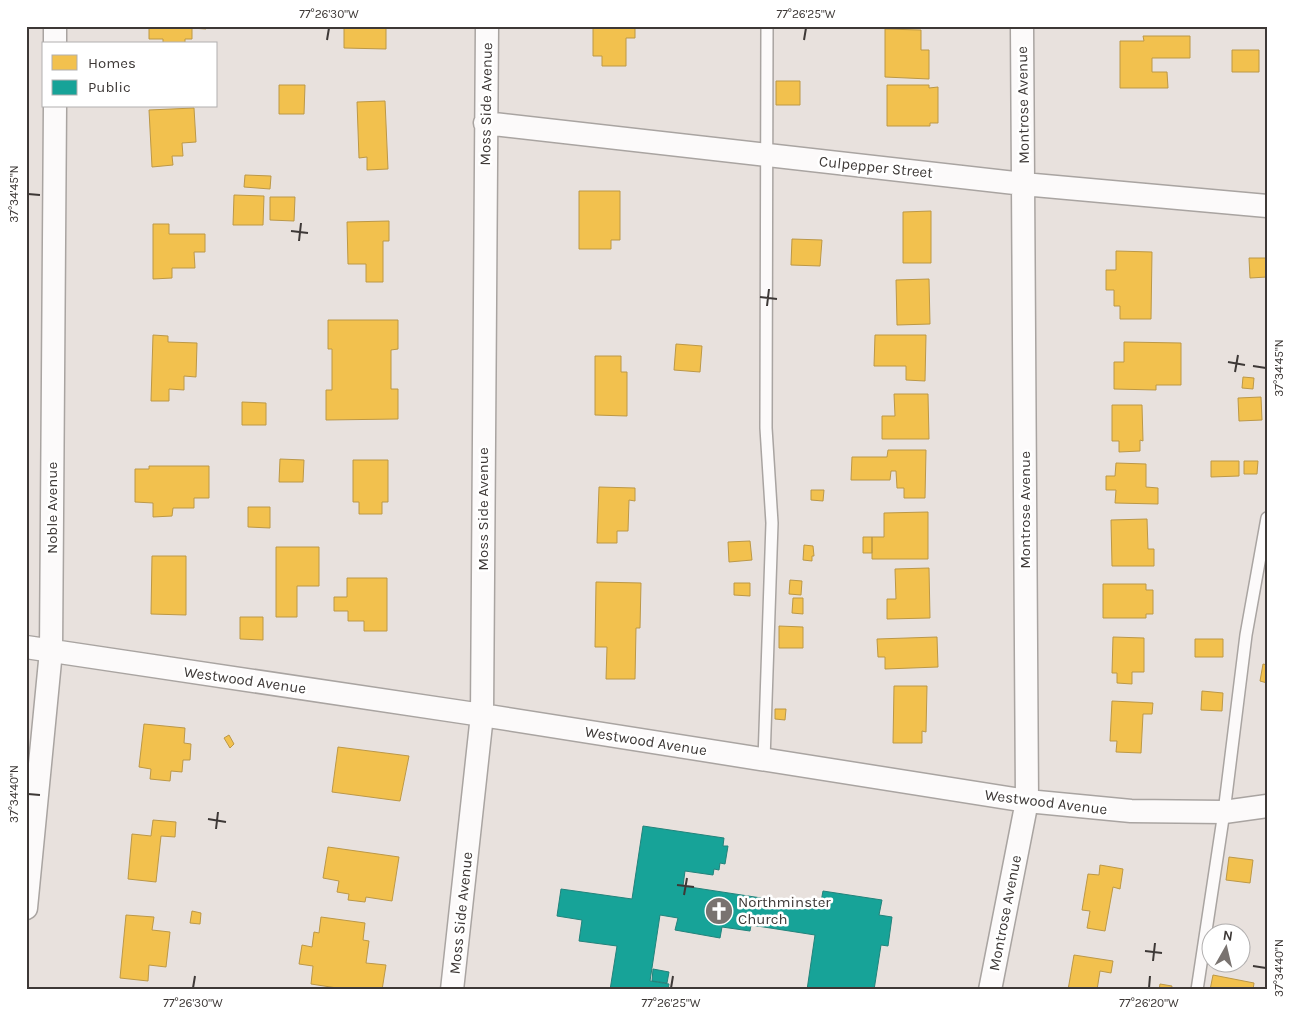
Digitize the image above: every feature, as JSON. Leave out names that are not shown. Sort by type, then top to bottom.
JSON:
[{"type":"street","points":[[55,42],[56,26]]},
{"type":"street","name":"Moss Side Avenue","points":[[452,990],[482,716],[486,26]]},
{"type":"street","name":"Montrose Avenue","points":[[990,990],[1027,801],[1022,26]]},
{"type":"street","name":"Noble Avenue","points":[[26,908],[51,651],[55,108]]},
{"type":"street","name":"Culpepper Street","points":[[485,123],[1024,184],[1267,206]]},
{"type":"street","name":"Westwood Avenue","points":[[26,648],[482,716],[1027,801],[1131,811],[1224,812],[1267,806]]},
{"type":"lane","points":[[764,760],[772,523],[766,428],[767,26]]},
{"type":"lane","points":[[1197,990],[1224,812],[1246,635],[1267,518]]},
{"type":"building: Homes","points":[[149,26],[206,26],[206,29],[192,28],[192,39],[185,39],[185,42],[163,42],[163,39],[149,39]]},
{"type":"building: Homes","points":[[344,26],[386,26],[386,49],[344,48]]},
{"type":"building: Homes","points":[[593,26],[635,26],[635,38],[626,38],[626,66],[602,66],[602,56],[593,56]]},
{"type":"building: Homes","points":[[885,29],[921,30],[921,50],[929,50],[929,79],[885,77]]},
{"type":"building: Homes","points":[[1143,36],[1190,36],[1190,58],[1152,58],[1152,72],[1167,72],[1168,88],[1120,88],[1120,41],[1144,41]]},
{"type":"building: Homes","points":[[1232,50],[1259,50],[1259,72],[1232,72]]},
{"type":"building: Homes","points":[[776,81],[800,81],[800,105],[776,105]]},
{"type":"building: Homes","points":[[279,85],[305,85],[304,114],[279,114]]},
{"type":"building: Homes","points":[[887,85],[929,85],[929,88],[938,87],[938,123],[930,123],[930,126],[887,126]]},
{"type":"building: Homes","points":[[385,101],[388,169],[367,170],[367,157],[359,158],[357,102]]},
{"type":"building: Homes","points":[[194,108],[196,142],[182,143],[183,156],[172,156],[173,165],[152,167],[149,110]]},
{"type":"building: Homes","points":[[245,175],[271,176],[270,189],[244,187]]},
{"type":"building: Homes","points":[[579,191],[620,191],[620,240],[611,240],[611,249],[579,249]]},
{"type":"building: Homes","points":[[234,195],[264,196],[263,225],[233,225]]},
{"type":"building: Homes","points":[[270,197],[295,197],[294,221],[270,220]]},
{"type":"building: Homes","points":[[931,211],[931,263],[903,263],[903,212]]},
{"type":"building: Homes","points":[[389,221],[389,241],[383,241],[383,282],[366,282],[366,264],[348,264],[347,222]]},
{"type":"building: Homes","points":[[153,224],[169,224],[169,234],[205,234],[205,252],[194,252],[195,268],[172,268],[172,278],[153,279]]},
{"type":"building: Homes","points":[[792,239],[822,240],[820,266],[791,265]]},
{"type":"building: Homes","points":[[1116,251],[1152,252],[1151,319],[1120,319],[1120,306],[1114,306],[1114,290],[1106,290],[1106,270],[1116,270]]},
{"type":"building: Homes","points":[[1249,258],[1267,258],[1267,277],[1250,278]]},
{"type":"building: Homes","points":[[929,279],[930,324],[897,325],[896,280]]},
{"type":"building: Homes","points":[[328,320],[398,320],[398,349],[391,350],[391,389],[398,389],[398,419],[326,420],[326,390],[332,390],[332,349],[328,349]]},
{"type":"building: Homes","points":[[153,335],[168,336],[168,342],[197,343],[196,377],[184,376],[184,390],[169,389],[169,401],[151,401]]},
{"type":"building: Homes","points":[[875,335],[926,335],[925,381],[906,380],[906,366],[874,366]]},
{"type":"building: Homes","points":[[1124,342],[1181,343],[1181,385],[1156,385],[1156,390],[1114,389],[1114,362],[1124,362]]},
{"type":"building: Homes","points":[[676,344],[702,346],[700,372],[674,370]]},
{"type":"building: Homes","points":[[595,356],[621,356],[621,372],[627,372],[627,416],[595,415]]},
{"type":"building: Homes","points":[[1243,377],[1254,378],[1253,389],[1242,388]]},
{"type":"building: Homes","points":[[894,394],[928,394],[929,439],[882,439],[882,416],[895,416]]},
{"type":"building: Homes","points":[[1261,397],[1262,420],[1239,421],[1238,398]]},
{"type":"building: Homes","points":[[242,402],[266,403],[266,425],[242,425]]},
{"type":"building: Homes","points":[[1112,405],[1142,405],[1143,441],[1140,440],[1140,451],[1119,452],[1119,441],[1112,441]]},
{"type":"building: Homes","points":[[888,450],[926,450],[925,498],[904,498],[904,488],[897,488],[896,471],[891,471],[890,480],[851,480],[852,457],[887,457]]},
{"type":"building: Homes","points":[[280,459],[304,460],[303,482],[279,482]]},
{"type":"building: Homes","points":[[353,460],[388,460],[388,502],[382,502],[382,514],[359,514],[359,502],[353,502]]},
{"type":"building: Homes","points":[[1211,461],[1239,461],[1239,476],[1211,477]]},
{"type":"building: Homes","points":[[1244,461],[1258,461],[1257,474],[1244,474]]},
{"type":"building: Homes","points":[[1116,463],[1146,464],[1146,487],[1158,488],[1158,504],[1115,503],[1116,490],[1106,490],[1106,476],[1115,476]]},
{"type":"building: Homes","points":[[149,466],[209,466],[209,498],[194,498],[194,508],[173,508],[172,516],[153,517],[153,503],[135,502],[135,469],[149,469]]},
{"type":"building: Homes","points":[[599,487],[635,488],[635,501],[629,500],[628,531],[617,531],[617,543],[597,543]]},
{"type":"building: Homes","points":[[811,490],[824,490],[823,501],[811,500]]},
{"type":"building: Homes","points":[[248,507],[270,507],[270,528],[248,527]]},
{"type":"building: Homes","points":[[928,512],[928,559],[872,559],[872,537],[884,537],[884,513]]},
{"type":"building: Homes","points":[[1147,519],[1148,549],[1154,549],[1154,566],[1112,566],[1111,520]]},
{"type":"building: Homes","points":[[863,537],[872,537],[872,553],[863,553]]},
{"type":"building: Homes","points":[[750,541],[752,560],[729,562],[728,542]]},
{"type":"building: Homes","points":[[804,545],[813,546],[814,556],[812,556],[812,561],[803,560]]},
{"type":"building: Homes","points":[[276,547],[319,547],[319,586],[297,586],[297,617],[276,617]]},
{"type":"building: Homes","points":[[152,556],[186,556],[186,615],[151,614]]},
{"type":"building: Homes","points":[[929,568],[930,618],[887,619],[887,599],[896,599],[895,569]]},
{"type":"building: Homes","points":[[347,578],[387,578],[387,631],[364,631],[364,621],[348,621],[348,611],[334,611],[334,597],[347,597]]},
{"type":"building: Homes","points":[[790,580],[802,581],[801,595],[789,594]]},
{"type":"building: Homes","points":[[596,582],[641,583],[640,628],[636,628],[635,679],[606,679],[607,647],[595,647]]},
{"type":"building: Homes","points":[[734,583],[750,583],[750,596],[734,595]]},
{"type":"building: Homes","points":[[1103,584],[1146,584],[1146,590],[1153,590],[1153,614],[1146,614],[1146,618],[1103,618]]},
{"type":"building: Homes","points":[[793,598],[803,598],[803,614],[792,613]]},
{"type":"building: Homes","points":[[240,617],[263,617],[263,640],[240,639]]},
{"type":"building: Homes","points":[[779,626],[803,627],[803,648],[779,648]]},
{"type":"building: Homes","points":[[937,637],[938,667],[885,669],[885,657],[878,657],[877,639]]},
{"type":"building: Homes","points":[[1113,637],[1144,638],[1144,672],[1132,672],[1132,684],[1117,683],[1117,673],[1112,673]]},
{"type":"building: Homes","points":[[1195,639],[1223,639],[1223,657],[1195,657]]},
{"type":"building: Homes","points":[[1263,664],[1267,665],[1267,683],[1260,681]]},
{"type":"building: Homes","points":[[894,686],[927,686],[926,732],[922,731],[922,743],[893,743]]},
{"type":"building: Homes","points":[[1202,691],[1223,693],[1222,711],[1201,710]]},
{"type":"building: Homes","points":[[1112,701],[1153,703],[1152,714],[1143,714],[1141,753],[1116,752],[1117,741],[1110,741]]},
{"type":"building: Homes","points":[[775,709],[786,709],[785,720],[775,719]]},
{"type":"building: Homes","points":[[144,724],[185,728],[184,743],[191,744],[190,760],[183,760],[182,772],[171,771],[170,781],[150,779],[151,769],[139,767]]},
{"type":"building: Homes","points":[[229,735],[234,744],[230,748],[224,738]]},
{"type":"building: Homes","points":[[338,747],[409,756],[400,801],[332,792]]},
{"type":"building: Homes","points":[[153,820],[176,822],[175,837],[161,836],[156,882],[128,879],[132,834],[151,836]]},
{"type":"building: Homes","points":[[328,847],[399,857],[392,901],[366,897],[365,902],[348,900],[349,894],[337,892],[339,881],[323,878]]},
{"type":"building: Homes","points":[[1229,857],[1253,860],[1250,883],[1226,880]]},
{"type":"building: Homes","points":[[1100,865],[1123,869],[1120,889],[1113,887],[1105,931],[1087,928],[1090,911],[1082,910],[1088,874],[1099,875]]},
{"type":"building: Homes","points":[[192,911],[201,913],[200,924],[190,923]]},
{"type":"building: Homes","points":[[126,915],[154,917],[152,930],[170,932],[166,967],[149,965],[148,981],[120,978]]},
{"type":"building: Homes","points":[[321,917],[365,923],[363,940],[369,941],[366,963],[386,965],[382,990],[350,990],[311,984],[313,966],[299,964],[302,945],[312,947],[314,932],[319,933]]},
{"type":"building: Homes","points":[[1074,955],[1113,961],[1111,973],[1100,971],[1097,990],[1068,990]]},
{"type":"building: Homes","points":[[1213,975],[1254,983],[1253,990],[1210,990]]},
{"type":"building: Homes","points":[[1160,984],[1172,986],[1171,990],[1159,990]]},
{"type":"building: Public","name":"Northminster Church","points":[[643,826],[724,838],[723,846],[728,846],[725,864],[720,863],[719,870],[714,869],[713,875],[685,871],[683,886],[820,907],[823,891],[882,900],[879,915],[892,917],[888,946],[881,945],[874,990],[807,990],[815,935],[751,925],[750,931],[722,927],[720,938],[675,930],[678,918],[660,915],[650,981],[669,984],[668,990],[610,990],[617,946],[579,941],[582,920],[557,916],[561,889],[632,899]]},
{"type":"building: Public","points":[[653,969],[669,972],[667,983],[652,981]]},
{"type":"place","name":"Northminster Church","points":[[719,911]]}]
